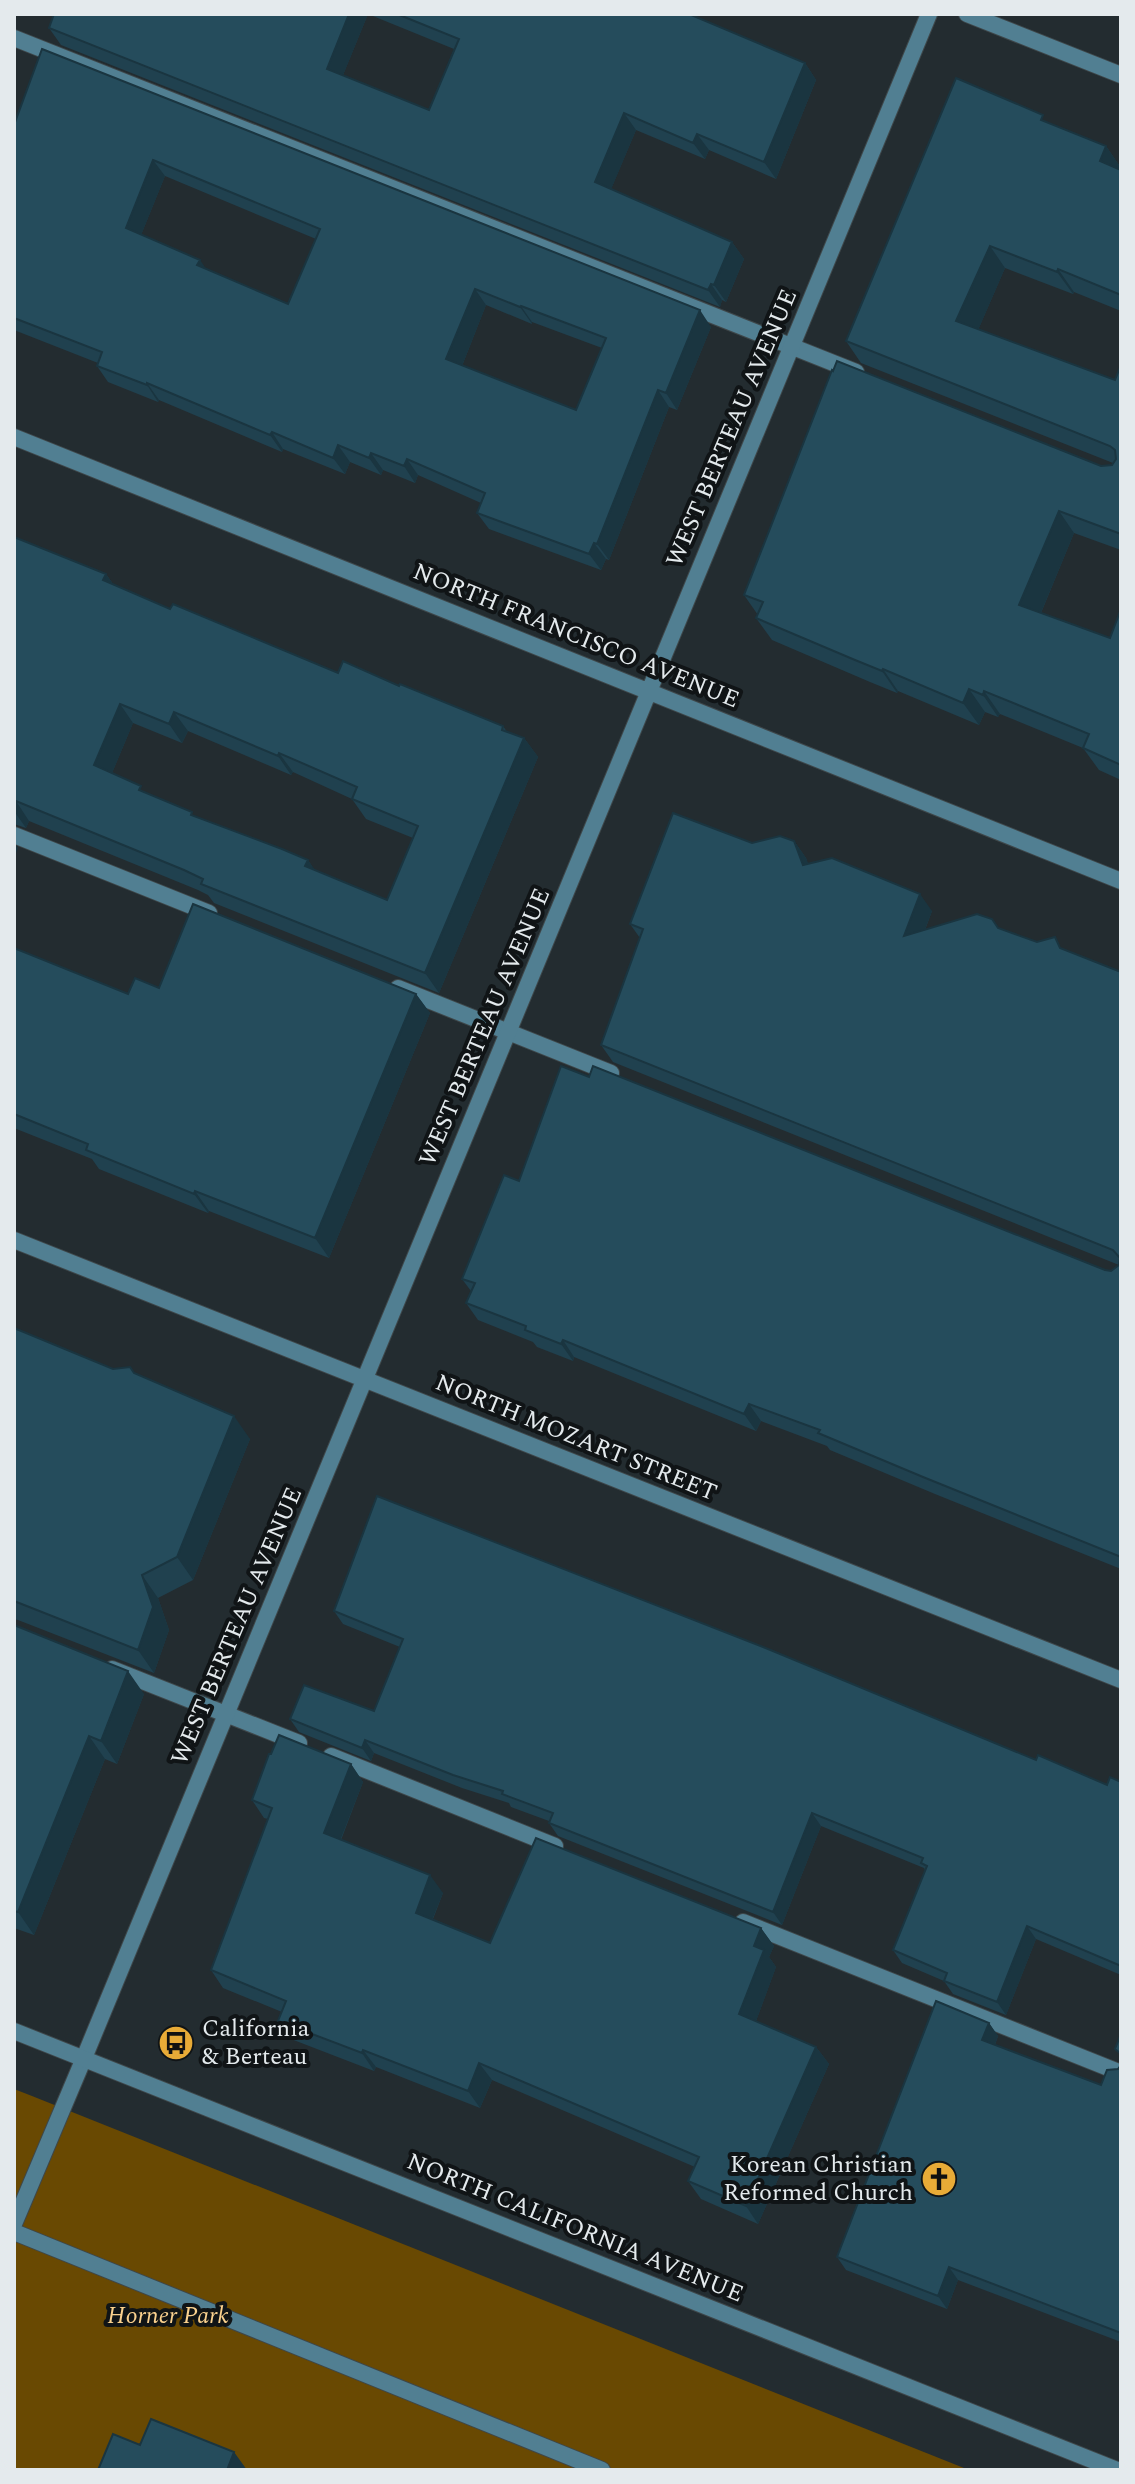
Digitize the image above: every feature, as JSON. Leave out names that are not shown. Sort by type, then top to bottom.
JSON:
[{"type":"street","name":"WEST BERTEAU AVENUE","points":[[14,2224],[929,14]]},
{"type":"street","points":[[967,14],[1121,75]]},
{"type":"street","points":[[14,38],[870,378]]},
{"type":"street","name":"NORTH FRANCISCO AVENUE","points":[[14,437],[1121,881]]},
{"type":"street","points":[[14,835],[230,921]]},
{"type":"street","points":[[389,984],[628,1080]]},
{"type":"street","name":"NORTH MOZART STREET","points":[[14,1240],[1121,1680]]},
{"type":"street","points":[[98,1664],[565,1850]]},
{"type":"street","points":[[726,1915],[1121,2073]]},
{"type":"street","name":"NORTH CALIFORNIA AVENUE","points":[[14,2031],[1117,2470]]},
{"type":"street","points":[[14,2232],[602,2470]]},
{"type":"green space","name":"Horner Park","points":[[14,2089],[32,2096],[969,2470],[14,2470]]},
{"type":"building","points":[[54,14],[349,14],[327,69],[429,110],[459,39],[397,14],[689,14],[805,63],[764,162],[697,134],[693,143],[624,113],[595,182],[732,242],[714,285],[711,284],[708,290],[49,28]]},
{"type":"building","points":[[42,49],[700,310],[666,393],[658,390],[597,544],[594,543],[589,554],[477,513],[485,493],[407,459],[404,466],[371,453],[369,458],[338,445],[333,458],[272,432],[270,435],[147,383],[97,366],[102,352],[14,318],[14,125]],"holes":[[[153,160],[320,229],[288,304],[197,265],[200,260],[126,228]],[[475,289],[606,338],[576,410],[446,359]]]},
{"type":"building","points":[[956,78],[1043,115],[1041,120],[1106,146],[1100,161],[1121,170],[1121,295],[990,246],[956,321],[1115,380],[1121,365],[1121,534],[1059,511],[1019,605],[1110,638],[1121,609],[1121,765],[1083,748],[1089,734],[984,691],[983,695],[969,689],[963,703],[756,618],[763,602],[744,595],[837,361],[1101,466],[1112,465],[1116,459],[1115,450],[1110,446],[846,341]]},
{"type":"building","points":[[14,537],[106,574],[103,580],[170,609],[173,604],[338,673],[343,661],[503,726],[502,730],[524,738],[425,973],[201,884],[203,879],[184,870],[16,801],[14,805]],"holes":[[[120,704],[169,724],[174,712],[278,756],[279,753],[357,787],[352,799],[418,826],[387,900],[305,866],[308,860],[191,815],[192,812],[139,790],[141,786],[94,765]]]},
{"type":"building","points":[[673,813],[752,843],[780,836],[794,841],[803,865],[832,858],[920,894],[904,936],[977,914],[992,919],[998,928],[1037,942],[1055,937],[1060,948],[1121,972],[1121,1557],[818,1433],[820,1430],[749,1404],[744,1414],[563,1340],[561,1344],[525,1330],[526,1326],[466,1303],[475,1283],[462,1279],[504,1175],[519,1181],[561,1066],[589,1077],[593,1066],[1105,1270],[1111,1271],[1119,1265],[1120,1258],[1113,1250],[601,1045],[643,929],[630,924]]},
{"type":"building","points":[[193,904],[416,994],[315,1238],[86,1150],[88,1144],[14,1114],[14,948],[128,994],[135,978],[159,988]]},
{"type":"building","points":[[14,1328],[113,1369],[130,1367],[134,1373],[234,1416],[177,1557],[142,1575],[153,1607],[138,1650],[14,1601]]},
{"type":"building","points":[[377,1496],[768,1649],[1036,1760],[1038,1755],[1107,1785],[1110,1777],[1121,1782],[1121,1966],[1027,1926],[997,2002],[944,1981],[947,1973],[893,1950],[927,1866],[921,1863],[923,1858],[812,1813],[773,1912],[549,1823],[553,1813],[502,1794],[503,1791],[365,1740],[362,1748],[290,1719],[304,1685],[374,1711],[403,1639],[334,1611]]},
{"type":"building","points":[[14,1625],[128,1671],[101,1741],[89,1736],[18,1912],[14,1911]]},
{"type":"building","points":[[279,1735],[351,1764],[324,1833],[430,1875],[416,1913],[490,1943],[536,1838],[761,1928],[754,1946],[764,1950],[739,2014],[816,2047],[746,2206],[688,2181],[699,2157],[479,2063],[468,2091],[278,2021],[286,2001],[211,1970],[272,1808],[252,1800]]},
{"type":"building","points":[[936,2001],[989,2023],[982,2040],[1101,2085],[1107,2070],[1118,2069],[1121,2065],[1121,2333],[949,2267],[938,2296],[837,2257]]},
{"type":"building","points":[[1121,2034],[1121,2054],[1115,2049]]},
{"type":"building","points":[[151,2419],[234,2452],[227,2470],[98,2470],[113,2434],[140,2445]]},
{"type":"place","name":"California & Berteau","points":[[176,2043]]},
{"type":"place","name":"Korean Christian Reformed Church","points":[[939,2179]]}]
